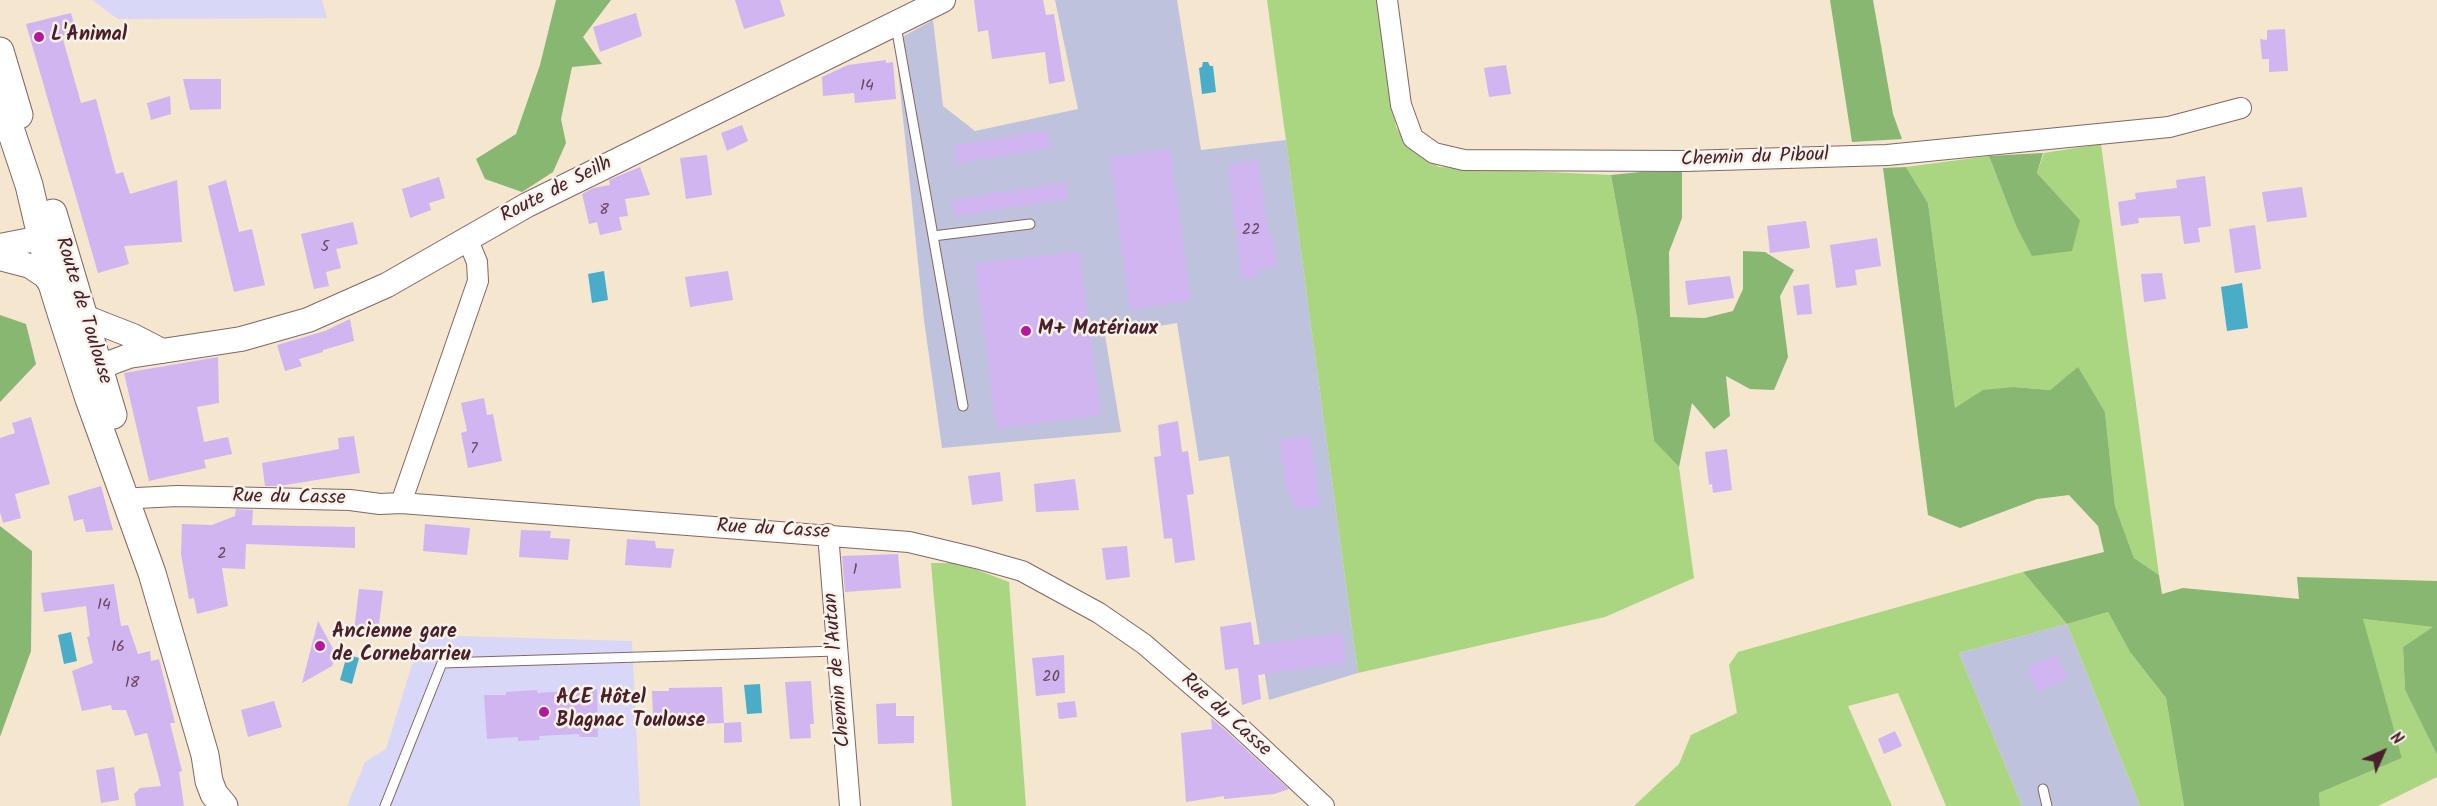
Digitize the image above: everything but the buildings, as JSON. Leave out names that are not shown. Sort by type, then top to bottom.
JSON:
[{"type":"main road","name":"Route de Toulouse","points":[[0,51],[73,316],[89,399],[152,573],[205,755],[209,781],[218,802]]},
{"type":"main road","name":"Route de Toulouse","points":[[0,98],[29,185],[53,287],[73,316],[99,367],[138,498],[152,573]]},
{"type":"main road","name":"Route de Toulouse","points":[[205,755],[241,806]]},
{"type":"street","name":"Route de Seilh","points":[[99,367],[129,356],[241,339],[308,320],[387,285],[527,205],[943,0]]},
{"type":"street","name":"Chemin du Piboul","points":[[1388,0],[1401,105],[1413,138],[1434,153],[1464,160],[1685,161],[1887,155],[2169,127],[2241,108]]},
{"type":"street","points":[[0,246],[41,238],[53,247],[73,316],[162,351]]},
{"type":"street","points":[[401,503],[478,280],[477,262],[466,238]]},
{"type":"street","points":[[0,258],[30,266],[45,276],[53,287]]},
{"type":"street","name":"Rue du Casse","points":[[138,498],[177,496],[401,503],[717,528],[828,534],[909,542],[976,558],[1022,572],[1065,594],[1144,644],[1232,720],[1324,806]]},
{"type":"street","name":"Chemin de l'Autan","points":[[828,534],[850,806]]},
{"type":"lane","points":[[896,24],[963,406]]},
{"type":"lane","points":[[933,236],[1030,224]]},
{"type":"lane","points":[[386,806],[442,663],[837,651]]},
{"type":"lane","points":[[2043,789],[2047,806]]},
{"type":"shaded area","points":[[92,0],[322,0],[327,18],[118,19]]},
{"type":"shaded area","points":[[1055,0],[1177,0],[1201,150],[1286,140],[1358,673],[1269,700],[1229,456],[1199,461],[1177,323],[1105,335],[1121,432],[942,448],[924,320],[895,41],[933,20],[943,106],[975,131],[1078,109]]},
{"type":"shaded area","points":[[2067,624],[2140,806],[2022,806],[1959,653]]},
{"type":"shaded area","points":[[421,635],[632,641],[640,806],[347,806],[365,762],[386,749]]},
{"type":"green space","points":[[556,0],[611,0],[583,37],[602,64],[572,67],[561,119],[566,143],[553,172],[522,192],[485,179],[476,159],[516,134],[540,65]]},
{"type":"green space","points":[[1267,0],[1380,0],[1396,127],[1414,152],[1439,167],[1611,175],[1637,318],[1654,441],[1679,467],[1694,578],[1605,617],[1358,673]]},
{"type":"green space","points":[[1830,0],[1873,0],[1893,114],[1902,139],[1852,142]]},
{"type":"green space","points":[[2101,144],[2159,575],[2134,558],[2115,506],[2105,412],[2078,368],[2050,390],[2014,387],[1955,408],[1928,203],[1906,167],[1989,156],[2016,226],[2033,256],[2080,220],[2037,173],[2044,153]]},
{"type":"green space","points":[[2043,153],[2037,173],[2080,220],[2072,251],[2032,256],[2016,226],[1989,156]]},
{"type":"green space","points":[[1906,167],[1928,203],[1955,408],[1983,390],[2014,387],[2050,390],[2078,367],[2105,412],[2115,506],[2134,558],[2159,575],[2162,594],[2183,588],[2299,599],[2297,577],[2437,581],[2437,755],[2405,690],[2403,647],[2433,627],[2363,619],[2402,758],[2319,793],[2320,806],[2184,806],[2166,698],[2130,652],[2108,612],[2067,624],[2023,572],[2104,552],[2098,526],[2069,495],[2037,499],[1960,528],[1928,515],[1883,168]]},
{"type":"green space","points":[[1682,172],[1682,218],[1669,252],[1670,317],[1705,318],[1733,311],[1743,289],[1743,251],[1765,252],[1794,270],[1780,296],[1788,357],[1774,390],[1750,389],[1726,376],[1730,416],[1714,429],[1692,403],[1679,467],[1654,441],[1637,318],[1611,175]]},
{"type":"green space","points":[[0,315],[26,324],[36,364],[0,402]]},
{"type":"green space","points":[[0,526],[32,551],[31,651],[0,737]]},
{"type":"green space","points":[[931,563],[959,563],[1009,582],[1026,806],[952,806]]},
{"type":"green space","points":[[2023,572],[2067,624],[1959,653],[2022,806],[1946,806],[1898,693],[1848,706],[1892,806],[1634,806],[1679,764],[1691,735],[1737,713],[1729,665],[1738,652]]},
{"type":"green space","points":[[2108,612],[2130,652],[2166,698],[2184,806],[2140,806],[2067,624]]},
{"type":"green space","points":[[2362,619],[2434,627],[2403,647],[2405,690],[2437,755],[2437,777],[2378,806],[2320,806],[2319,793],[2402,758]]},
{"type":"water","points":[[1203,62],[1208,62],[1210,66],[1213,66],[1216,92],[1202,94],[1199,68],[1202,67]]},
{"type":"water","points":[[604,271],[608,300],[592,303],[588,274]]},
{"type":"water","points":[[2242,283],[2248,328],[2227,331],[2221,287]]},
{"type":"water","points":[[71,632],[77,661],[64,664],[58,635]]},
{"type":"water","points":[[343,653],[359,658],[352,684],[340,680],[345,662],[342,657]]},
{"type":"water","points":[[760,684],[762,713],[747,714],[744,685]]},
{"type":"place","name":"L'Animal","points":[[39,37]]},
{"type":"place","name":"M+ Matériaux","points":[[1026,331]]},
{"type":"place","name":"Ancienne gare de Cornebarrieu","points":[[320,646]]},
{"type":"place","name":"ACE Hôtel Blagnac Toulouse","points":[[544,712]]}]
